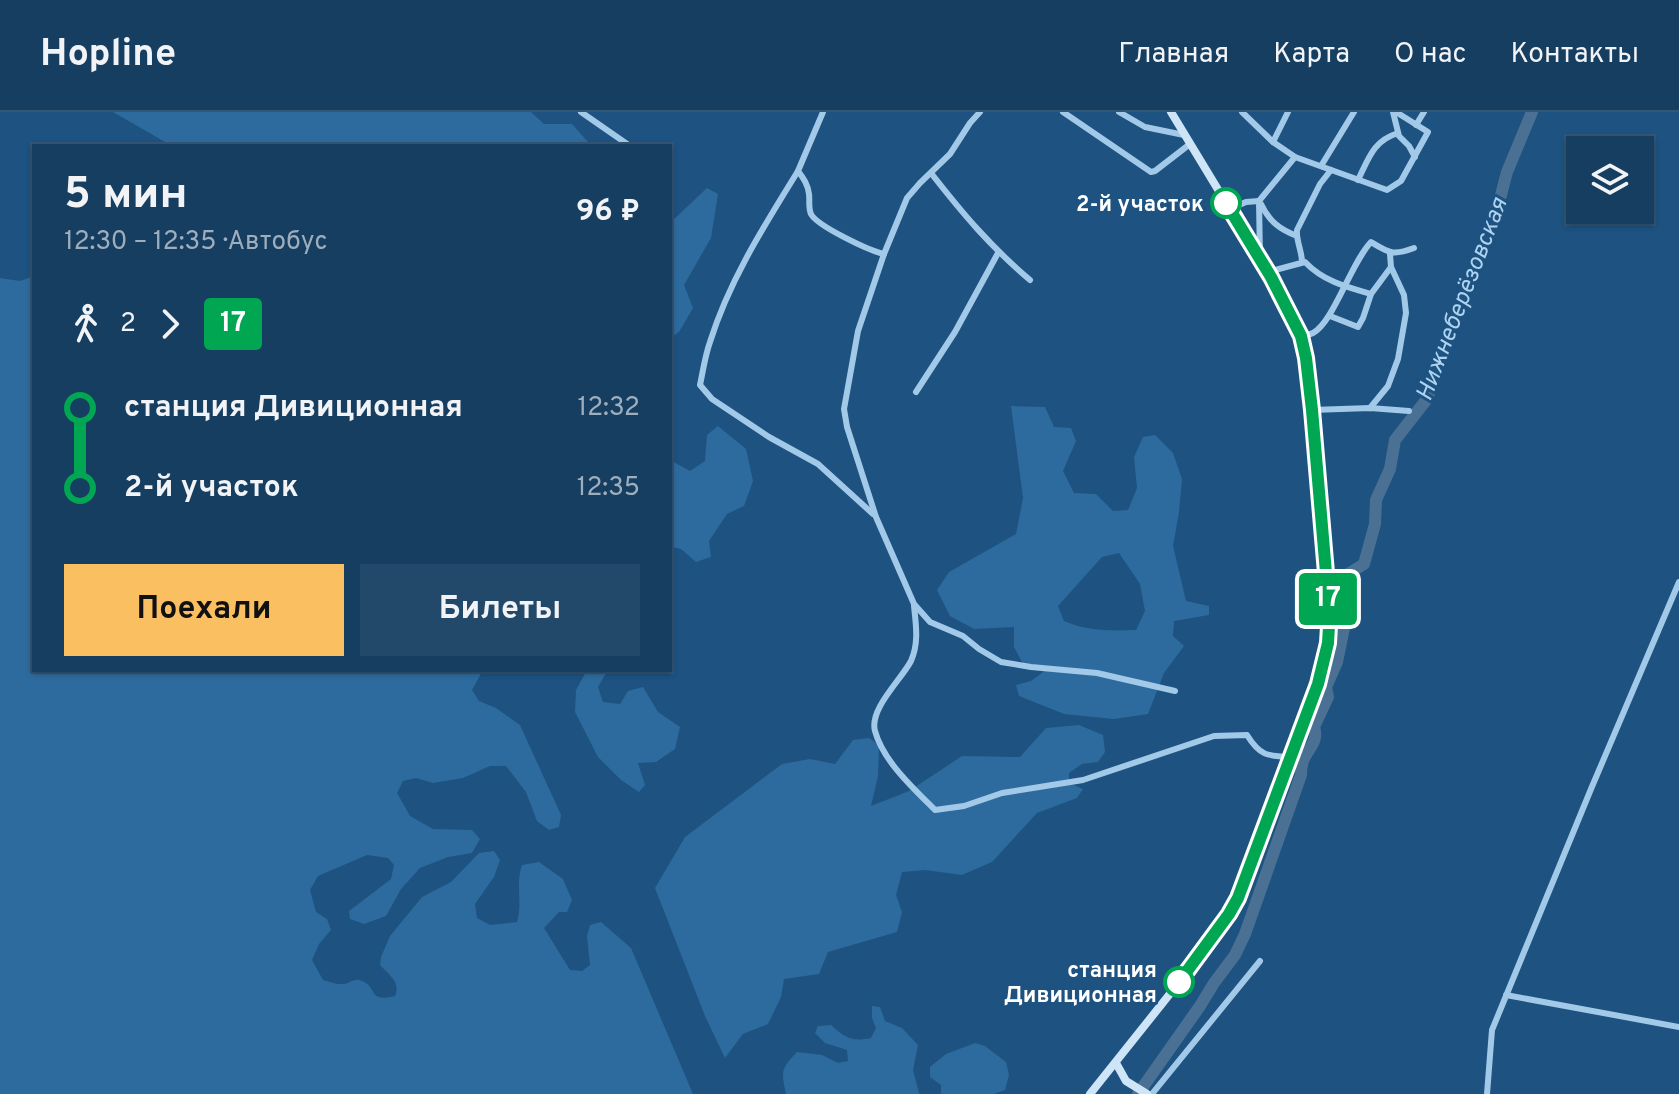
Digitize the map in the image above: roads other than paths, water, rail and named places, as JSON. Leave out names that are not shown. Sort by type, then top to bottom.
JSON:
[{"type":"street","points":[[581,112],[627,144]]},
{"type":"street","points":[[823,112],[798,171],[726,297],[709,345],[700,385],[712,399],[769,437],[818,464],[876,517]]},
{"type":"street","points":[[980,112],[950,154],[907,198],[858,331],[844,409],[851,442],[876,517],[914,604],[917,629],[914,651],[878,709],[875,731],[892,764],[935,810],[964,806],[1002,793],[1083,780],[1214,736],[1247,735],[1256,750],[1269,756],[1291,757]]},
{"type":"street","points":[[1063,112],[1151,172],[1190,144]]},
{"type":"street","points":[[1119,112],[1145,127],[1184,135]]},
{"type":"street","points":[[1090,1094],[1185,973],[1238,898],[1318,684],[1328,643],[1328,596],[1312,410],[1301,336],[1268,272],[1171,112]]},
{"type":"street","points":[[1242,112],[1273,142],[1295,157],[1387,190],[1401,181],[1428,132],[1394,112]]},
{"type":"street","points":[[1273,142],[1288,112]]},
{"type":"street","points":[[1321,166],[1354,112]]},
{"type":"street","points":[[1394,112],[1398,133],[1415,157]]},
{"type":"street","points":[[1416,125],[1424,112]]},
{"type":"street","points":[[1358,180],[1374,147],[1398,133]]},
{"type":"street","points":[[1260,259],[1259,201],[1295,157]]},
{"type":"street","points":[[1302,262],[1297,236],[1306,209],[1331,170]]},
{"type":"street","points":[[798,171],[809,190],[811,213],[819,223],[872,252],[884,254]]},
{"type":"street","points":[[931,173],[998,253],[1030,280]]},
{"type":"street","points":[[1230,209],[1246,202],[1259,201]]},
{"type":"street","points":[[1259,201],[1270,220],[1297,236]]},
{"type":"street","points":[[1301,336],[1315,332],[1330,316],[1361,252],[1371,242],[1390,254],[1414,248]]},
{"type":"street","points":[[916,392],[955,332],[998,253]]},
{"type":"street","points":[[1370,408],[1388,386],[1398,359],[1406,313],[1404,295],[1391,267],[1390,254]]},
{"type":"street","points":[[1268,272],[1305,262],[1316,274],[1371,294]]},
{"type":"street","points":[[1330,316],[1358,327],[1371,294],[1391,267]]},
{"type":"street","points":[[1312,410],[1370,408],[1409,411]]},
{"type":"street","points":[[1487,1094],[1492,1030],[1679,582]]},
{"type":"street","points":[[914,604],[930,622],[963,636],[1001,662],[1097,673],[1175,691]]},
{"type":"street","points":[[1116,1063],[1126,1081],[1149,1094],[1260,961]]},
{"type":"street","points":[[1506,995],[1679,1027]]},
{"type":"waterway","name":"Нижнеберёзовская","points":[[1138,1094],[1235,955],[1245,934],[1301,775],[1303,761],[1314,741],[1314,727],[1328,697],[1326,687],[1337,662],[1344,628],[1341,607],[1348,574],[1364,564],[1375,524],[1376,500],[1390,469],[1395,440],[1427,399],[1507,172],[1532,112]]},
{"type":"place","name":"2-й участок","points":[[1226,203]]},
{"type":"place","name":"станция Дивиционная","points":[[1179,982]]}]
